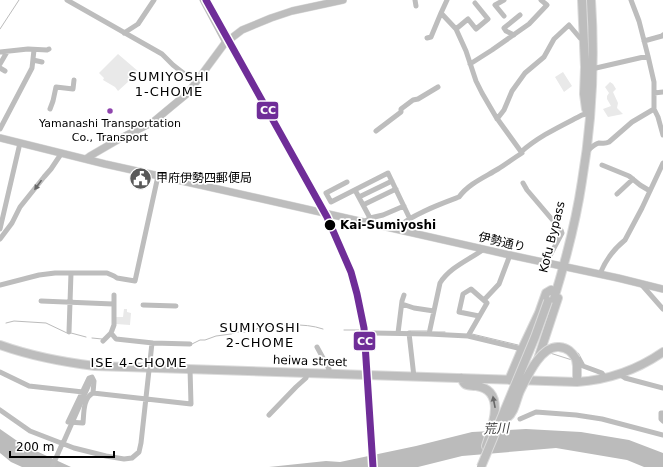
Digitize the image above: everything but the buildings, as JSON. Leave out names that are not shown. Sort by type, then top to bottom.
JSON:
[{"type":"highway","points":[[582,0],[585,67],[584,94],[588,109]]},
{"type":"highway","name":"Kofu Bypass","points":[[586,0],[591,54]]},
{"type":"highway","name":"Kofu Bypass","points":[[480,467],[550,301],[562,268],[572,229],[587,151],[591,54],[591,0]]},
{"type":"highway","points":[[588,109],[595,93],[596,68],[594,0]]},
{"type":"highway","name":"Kofu Bypass","points":[[486,467],[538,343],[550,301],[551,290],[562,268],[579,176],[588,109]]},
{"type":"highway","points":[[531,380],[564,276],[562,268]]},
{"type":"highway","points":[[509,380],[533,327],[546,293],[551,290]]},
{"type":"highway","name":"heiwa street","points":[[0,345],[58,361],[95,366],[577,382],[590,381],[619,374],[646,363],[663,352]]},
{"type":"highway","points":[[507,418],[511,415],[520,391],[531,370],[545,352],[553,347],[568,349],[573,353],[577,366],[577,382]]},
{"type":"highway","points":[[461,378],[464,384],[482,387],[491,393],[494,398],[495,414],[480,467]]},
{"type":"main road","points":[[86,159],[121,138],[153,122],[188,93],[225,43],[243,29],[292,11],[326,2],[343,0]]},
{"type":"main road","name":"伊勢通り","points":[[0,138],[61,154],[158,176],[367,220],[397,229],[562,268],[600,274],[663,288]]},
{"type":"street","points":[[68,0],[162,54],[173,65],[196,83]]},
{"type":"street","points":[[124,32],[138,24],[154,0]]},
{"type":"street","points":[[202,0],[225,43]]},
{"type":"street","points":[[427,38],[431,37],[447,0]]},
{"type":"street","points":[[504,0],[495,5],[504,16]]},
{"type":"street","points":[[470,64],[530,24],[547,5],[541,0]]},
{"type":"street","points":[[630,0],[639,21],[648,56],[654,82],[654,109],[658,117],[663,136]]},
{"type":"street","points":[[456,29],[468,19],[476,29],[488,19],[474,2]]},
{"type":"street","points":[[441,13],[456,29],[482,93],[497,119],[521,152]]},
{"type":"street","points":[[514,35],[506,31],[504,28],[520,15]]},
{"type":"street","points":[[497,119],[504,110],[512,91],[525,73],[544,57],[558,35],[569,25],[580,38],[584,39]]},
{"type":"street","points":[[644,41],[663,35]]},
{"type":"street","points":[[0,52],[28,49],[49,49]]},
{"type":"street","points":[[0,129],[32,68],[34,50]]},
{"type":"street","points":[[0,64],[7,52]]},
{"type":"street","points":[[596,68],[648,56]]},
{"type":"street","points":[[33,60],[42,62]]},
{"type":"street","points":[[50,109],[56,87],[73,89],[74,80]]},
{"type":"street","points":[[376,131],[401,112],[401,109],[413,100],[418,99],[438,87]]},
{"type":"street","points":[[654,93],[663,92]]},
{"type":"street","points":[[397,229],[400,225],[410,219],[459,197],[470,185],[522,153],[521,152],[528,145],[554,129],[582,115],[588,109]]},
{"type":"street","points":[[587,151],[596,144],[605,144],[609,142],[632,122],[654,109]]},
{"type":"street","points":[[0,229],[20,143]]},
{"type":"street","points":[[0,239],[12,223],[20,208],[61,154]]},
{"type":"street","points":[[600,274],[608,259],[625,240],[663,163]]},
{"type":"street","points":[[602,165],[629,176],[650,191]]},
{"type":"street","points":[[404,206],[367,220],[359,197],[353,191],[346,183],[326,193],[331,202],[353,191],[388,173],[396,189],[404,206],[410,219]]},
{"type":"street","points":[[0,285],[39,275],[55,273],[107,273],[117,278],[135,281],[158,176]]},
{"type":"street","points":[[618,194],[632,179]]},
{"type":"street","points":[[359,197],[392,181]]},
{"type":"street","points":[[523,183],[562,233],[546,263]]},
{"type":"street","points":[[363,205],[396,189]]},
{"type":"street","points":[[429,334],[440,283],[444,276],[468,258],[484,249]]},
{"type":"street","points":[[484,300],[499,284],[510,255]]},
{"type":"street","points":[[69,332],[71,273]]},
{"type":"street","points":[[641,283],[663,309]]},
{"type":"street","points":[[468,336],[487,303],[471,289],[463,294],[459,312],[479,316]]},
{"type":"street","points":[[103,341],[112,333],[114,325],[114,295]]},
{"type":"street","points":[[398,333],[404,295]]},
{"type":"street","points":[[41,301],[113,304]]},
{"type":"street","points":[[402,304],[414,308],[434,311]]},
{"type":"street","points":[[142,305],[176,306]]},
{"type":"street","points":[[112,333],[116,339],[152,343],[190,344]]},
{"type":"street","points":[[373,333],[468,336],[522,349]]},
{"type":"street","points":[[409,333],[414,377]]},
{"type":"street","points":[[0,410],[30,431],[62,444],[106,456],[124,459],[132,458],[139,452],[140,448],[152,343]]},
{"type":"street","points":[[542,347],[560,344],[570,347],[577,354],[583,366],[602,373],[605,378]]},
{"type":"street","points":[[317,347],[329,369],[327,374]]},
{"type":"street","points":[[52,467],[91,380],[95,366]]},
{"type":"street","points":[[93,393],[191,404],[190,369]]},
{"type":"street","points":[[0,372],[29,386],[83,392]]},
{"type":"street","points":[[269,415],[306,378],[307,373]]},
{"type":"street","points":[[619,374],[625,378],[663,388]]},
{"type":"street","points":[[89,378],[91,380],[94,381],[93,393],[89,396],[84,406],[82,423],[68,422],[89,378]]},
{"type":"street","points":[[520,419],[536,412],[576,415],[602,419],[663,436]]},
{"type":"street","points":[[663,413],[661,413],[661,419],[663,421]]},
{"type":"shaded area","points":[[118,54],[139,72],[118,91],[115,87],[103,80],[104,78],[99,73]]},
{"type":"shaded area","points":[[563,72],[572,86],[564,92],[555,77]]},
{"type":"shaded area","points":[[610,82],[616,89],[613,92],[618,103],[617,108],[623,114],[608,117],[603,109],[611,106],[607,99],[609,93],[605,87]]},
{"type":"shaded area","points":[[124,309],[127,309],[127,312],[131,313],[130,325],[116,324],[116,317],[123,317]]},
{"type":"shaded area","points":[[0,429],[23,445],[71,467],[22,467],[11,462],[0,453]]},
{"type":"shaded area","points":[[526,429],[581,432],[629,440],[663,453],[663,467],[644,467],[627,460],[556,448],[462,456],[418,467],[269,467],[326,461],[340,462],[416,446],[472,432]]},
{"type":"waterway","points":[[0,29],[19,0]]},
{"type":"waterway","points":[[6,323],[14,321],[46,323],[67,333]]},
{"type":"waterway","points":[[192,344],[200,340],[237,332],[255,330],[260,327],[300,325],[323,329]]},
{"type":"waterway","points":[[344,330],[368,330]]},
{"type":"waterway","points":[[410,331],[427,331]]},
{"type":"waterway","points":[[432,332],[445,332]]},
{"type":"waterway","points":[[71,333],[86,337]]},
{"type":"waterway","points":[[472,334],[518,345]]},
{"type":"waterway","points":[[92,338],[102,339]]},
{"type":"waterway","points":[[550,353],[572,360]]},
{"type":"transit line","name":"CC","points":[[206,0],[327,217],[351,272],[364,328],[373,467]]},
{"type":"place","name":"Yamanashi Transportation Co., Transport","points":[[110,111]]},
{"type":"place","name":"甲府伊勢四郵便局","points":[[140,178]]},
{"type":"place","name":"Kai-Sumiyoshi","points":[[330,225]]},
{"type":"district","name":"SUMIYOSHI 1-CHOME","points":[[169,84]]},
{"type":"district","name":"SUMIYOSHI 2-CHOME","points":[[260,334]]},
{"type":"district","name":"ISE 4-CHOME","points":[[139,362]]},
{"type":"water label","name":"荒川","points":[[496,428]]}]
